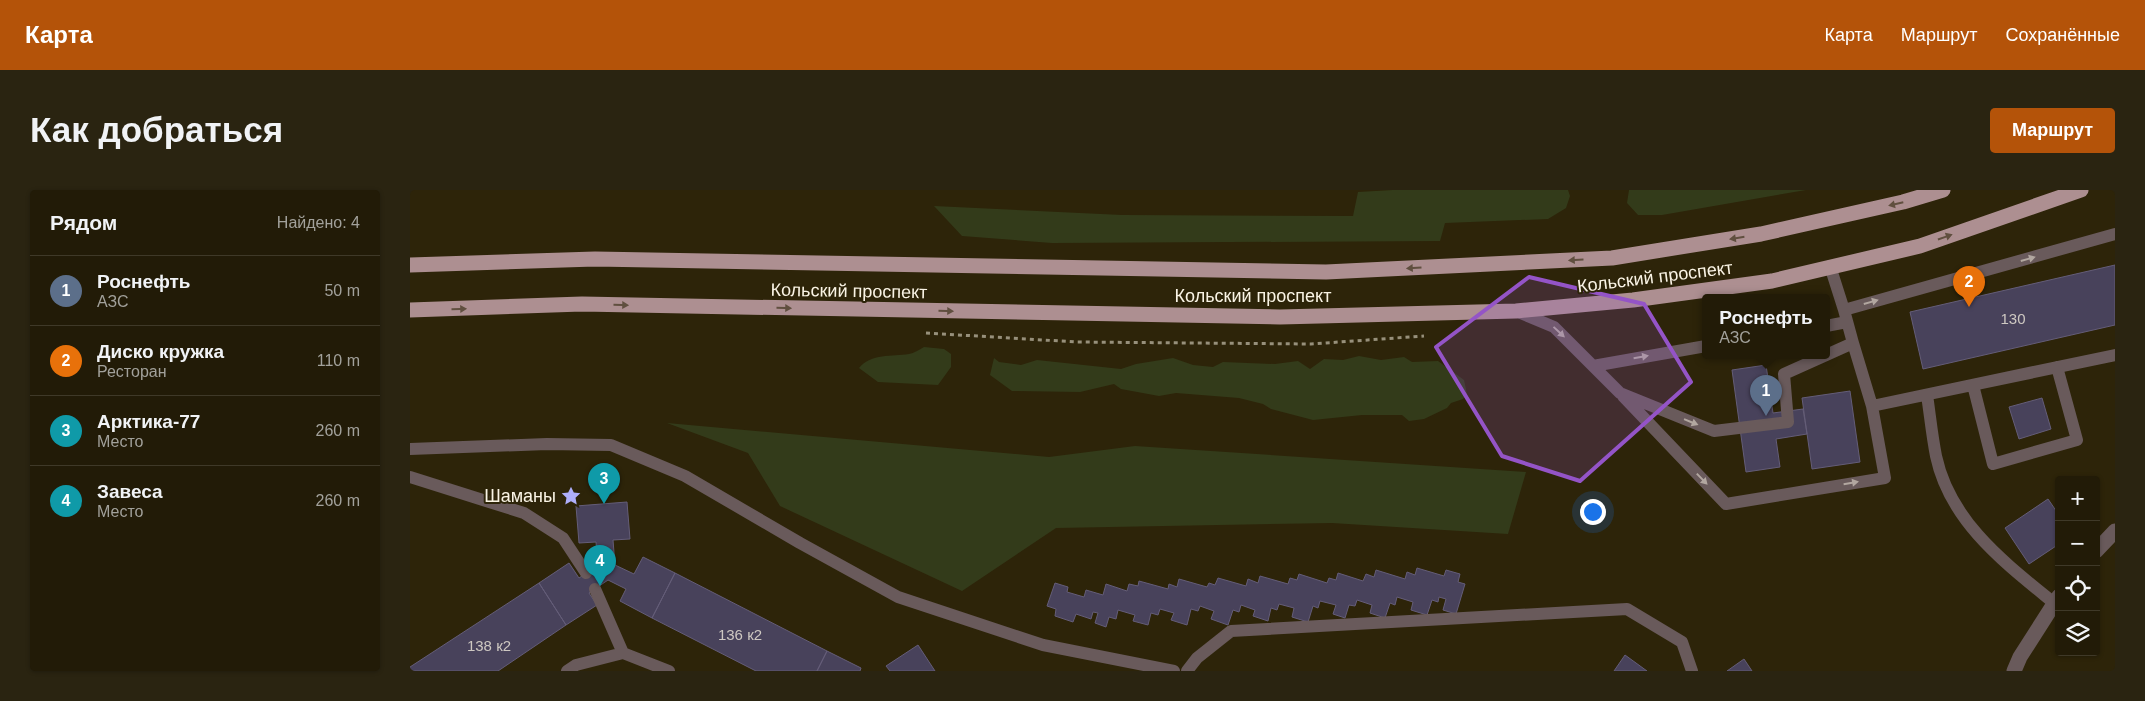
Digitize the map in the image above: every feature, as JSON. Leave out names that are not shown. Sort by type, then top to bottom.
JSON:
[{"type":"main road","name":"Кольский проспект","points":[[410,265],[596,259],[1048,269],[1326,272],[1592,259],[1612,258],[1761,234],[1903,202],[1943,190]]},
{"type":"main road","name":"Кольский проспект","points":[[410,310],[582,304],[1280,317],[1516,311],[1633,300],[1772,281],[1920,246],[2081,190]]},
{"type":"street","points":[[2100,547],[2115,531]]},
{"type":"street","points":[[2014,671],[2020,657],[2055,602]]},
{"type":"lane","points":[[1830,324],[1846,316],[2115,234]]},
{"type":"lane","points":[[1516,311],[1554,327],[1726,504],[1885,478],[1872,406],[1830,266]]},
{"type":"lane","points":[[1830,353],[1853,343]]},
{"type":"lane","points":[[1593,366],[1702,347]]},
{"type":"lane","points":[[1872,406],[2115,355]]},
{"type":"lane","points":[[1620,393],[1714,431],[1788,422],[1784,374],[1817,359]]},
{"type":"lane","points":[[1973,385],[1992,464],[2077,440],[2057,367]]},
{"type":"lane","points":[[1927,394],[1936,457],[1948,489],[1964,520],[1990,550],[2055,599]]},
{"type":"lane","points":[[410,449],[518,444],[611,445],[685,476],[800,543],[898,596],[1043,645],[1174,671]]},
{"type":"lane","points":[[410,477],[524,513],[564,538],[586,573]]},
{"type":"lane","points":[[595,588],[623,653]]},
{"type":"lane","points":[[1187,671],[1197,658],[1231,631],[1627,609],[1682,642],[1692,671]]},
{"type":"lane","points":[[567,671],[576,665],[623,653],[670,671]]},
{"type":"highlighted area","points":[[1529,277],[1644,304],[1691,382],[1580,481],[1502,456],[1436,347]]},
{"type":"green space","points":[[1393,190],[1568,190],[1570,196],[1566,208],[1548,219],[1445,223],[1440,241],[1052,243],[962,236],[934,206],[1122,215],[1353,216],[1358,192]]},
{"type":"green space","points":[[1629,190],[1806,190],[1662,215],[1638,215],[1627,203]]},
{"type":"green space","points":[[924,347],[944,349],[951,354],[951,367],[938,385],[878,382],[859,368],[869,360],[882,356],[909,354]]},
{"type":"green space","points":[[1359,356],[1381,360],[1404,357],[1412,362],[1438,361],[1464,380],[1467,394],[1463,399],[1451,403],[1447,408],[1424,419],[1409,421],[1402,415],[1362,415],[1313,420],[1239,398],[1176,393],[1159,396],[1121,389],[1114,384],[1080,392],[1012,391],[990,375],[994,358],[999,362],[1021,365],[1037,360],[1121,369],[1136,364],[1173,358],[1193,365],[1213,367],[1223,362],[1275,364],[1298,361],[1310,369],[1324,359],[1343,360]]},
{"type":"green space","points":[[667,423],[1049,457],[1135,446],[1526,472],[1508,534],[1332,523],[1056,528],[962,591],[780,506],[748,453]]},
{"type":"building","points":[[2115,265],[2115,325],[1923,369],[1910,312]]},
{"type":"building","points":[[1766,365],[1773,413],[1803,409],[1807,434],[1776,439],[1780,467],[1746,472],[1732,370]]},
{"type":"building","points":[[1850,391],[1860,462],[1812,469],[1802,398]]},
{"type":"building","points":[[2042,398],[2051,429],[2019,439],[2009,407]]},
{"type":"building","points":[[2048,499],[2055,509],[2055,547],[2029,564],[2005,528]]},
{"type":"building","points":[[627,502],[630,539],[613,540],[615,565],[634,574],[643,557],[675,573],[652,618],[620,601],[626,589],[608,580],[589,593],[597,605],[566,625],[539,583],[569,563],[579,578],[598,565],[596,542],[579,543],[576,506]]},
{"type":"building","points":[[1417,568],[1444,576],[1446,570],[1460,574],[1458,582],[1465,584],[1456,614],[1443,610],[1446,599],[1439,597],[1438,602],[1432,600],[1427,615],[1411,610],[1413,602],[1397,597],[1395,605],[1390,603],[1385,618],[1370,613],[1372,605],[1357,600],[1355,606],[1349,605],[1345,618],[1333,614],[1336,605],[1320,601],[1318,608],[1313,606],[1308,622],[1292,617],[1294,608],[1279,604],[1277,610],[1271,608],[1268,621],[1253,616],[1255,610],[1241,605],[1239,612],[1233,610],[1228,625],[1211,619],[1214,611],[1200,606],[1198,611],[1191,609],[1187,625],[1171,620],[1174,613],[1160,609],[1158,615],[1151,613],[1148,625],[1133,621],[1135,615],[1118,610],[1116,619],[1109,617],[1106,627],[1095,623],[1098,613],[1093,612],[1091,619],[1076,614],[1073,622],[1055,616],[1056,609],[1047,606],[1055,583],[1068,587],[1067,592],[1084,597],[1086,590],[1103,595],[1106,584],[1127,591],[1129,584],[1138,586],[1139,581],[1168,589],[1169,584],[1177,587],[1179,579],[1207,587],[1209,583],[1215,585],[1218,578],[1246,586],[1248,579],[1258,583],[1260,576],[1288,584],[1290,578],[1297,580],[1299,574],[1327,583],[1329,578],[1336,580],[1338,573],[1363,581],[1366,574],[1374,577],[1376,570],[1405,579],[1407,572],[1415,575]]},
{"type":"building","points":[[675,573],[827,651],[817,671],[756,671],[652,618]]},
{"type":"building","points":[[539,583],[566,625],[498,671],[410,671],[410,667]]},
{"type":"building","points":[[918,645],[935,671],[890,671],[886,666]]},
{"type":"building","points":[[827,651],[861,668],[860,671],[817,671]]},
{"type":"building","points":[[1625,655],[1647,671],[1614,671]]},
{"type":"building","points":[[1744,659],[1752,671],[1727,671]]},
{"type":"place","name":"Диско кружка","points":[[1969,307]]},
{"type":"place","name":"Роснефть","points":[[1766,416]]},
{"type":"place","name":"Шаманы","points":[[571,496]]},
{"type":"place","name":"Арктика-77","points":[[604,504]]},
{"type":"place","name":"Завеса","points":[[600,586]]}]
